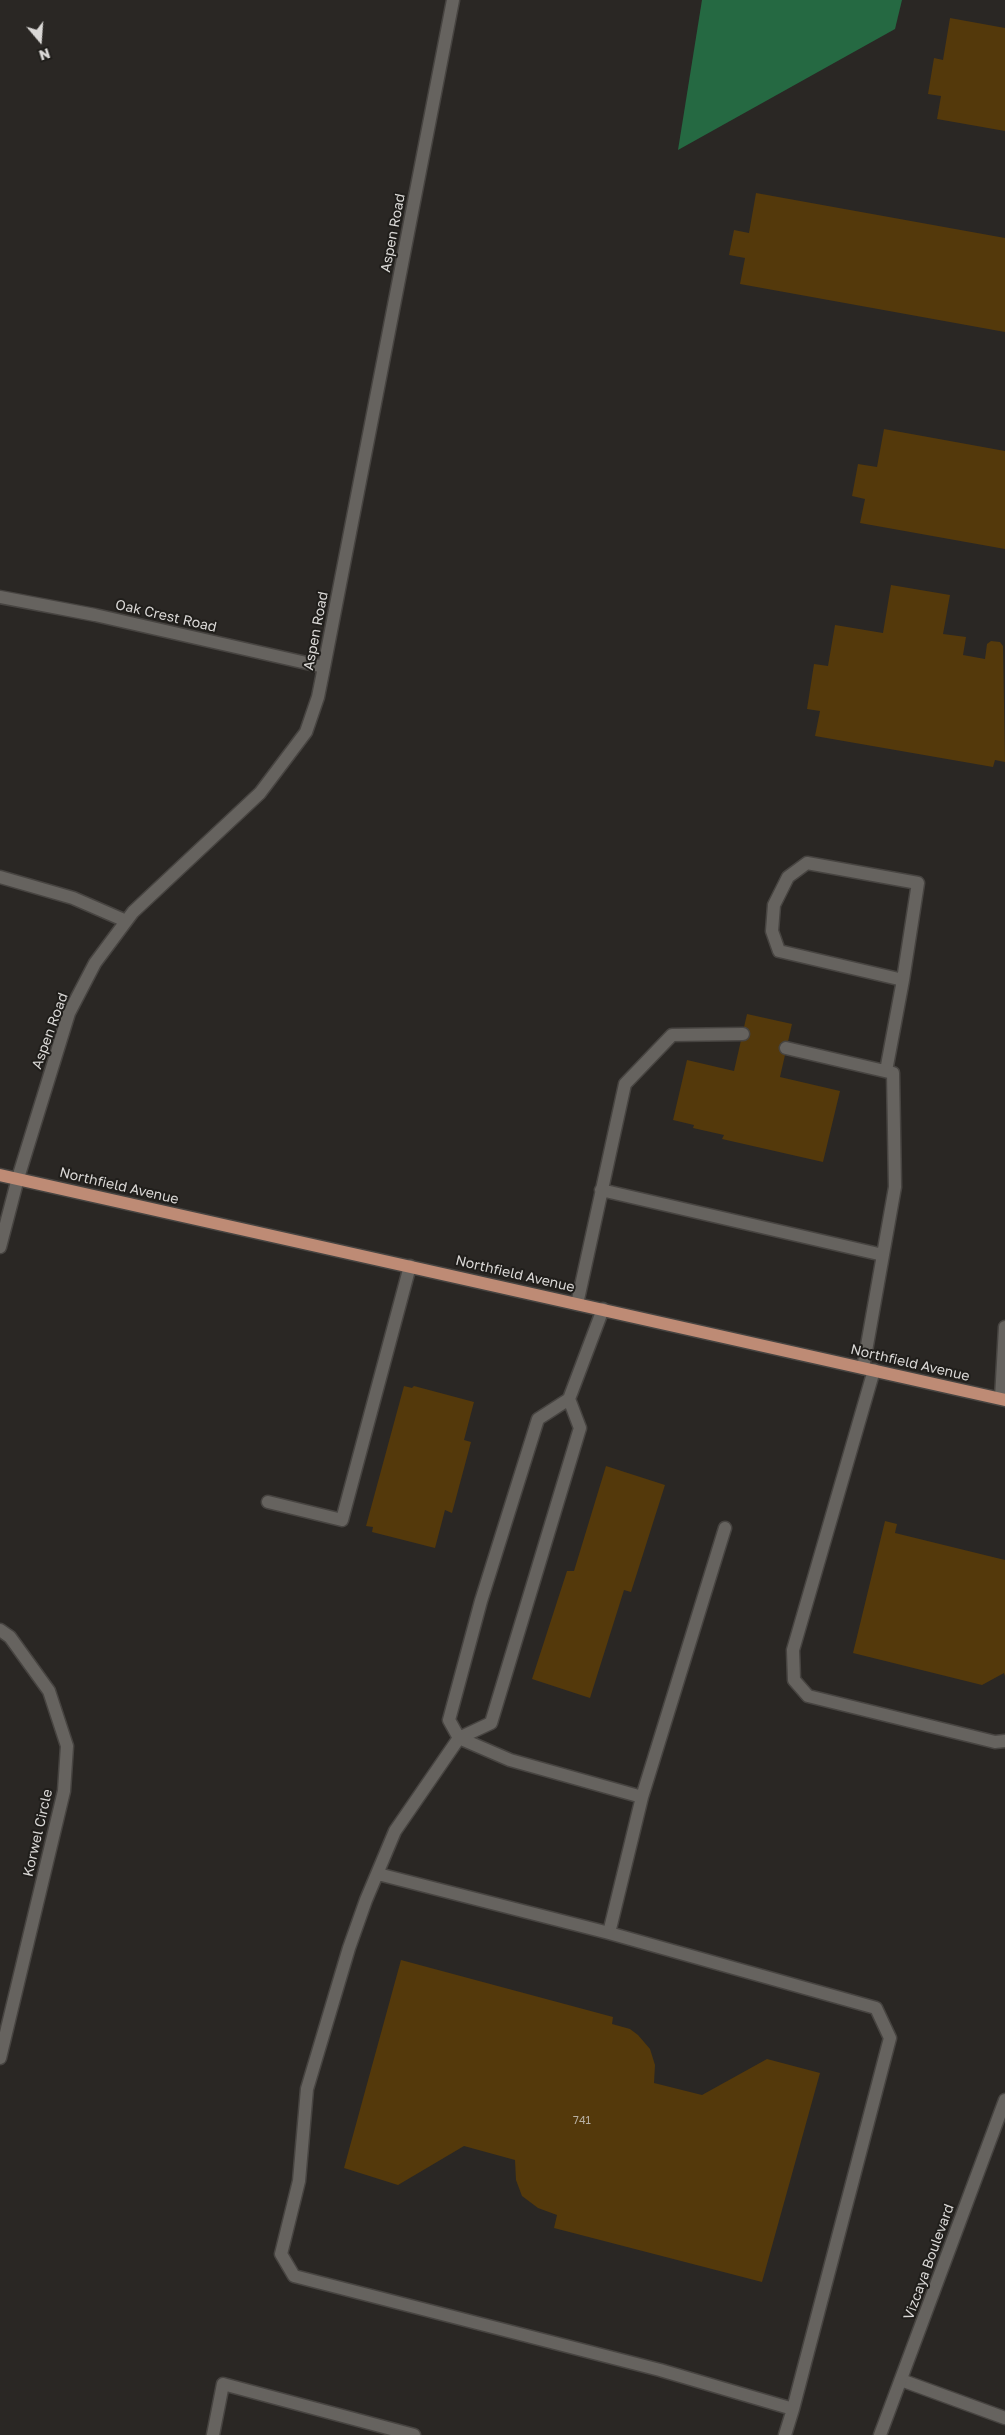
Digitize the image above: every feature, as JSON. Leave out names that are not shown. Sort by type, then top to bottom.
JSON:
[{"type":"main road","name":"Northfield Avenue","points":[[0,1174],[1003,1399]]},
{"type":"street","name":"Aspen Road","points":[[18,1178],[69,1013],[95,963],[133,912],[260,793],[306,732],[318,697],[453,0]]},
{"type":"street","name":"Oak Crest Road","points":[[0,597],[95,615],[324,667]]},
{"type":"street","points":[[886,1071],[903,980],[918,883],[807,863],[788,877],[774,905],[772,931],[779,951],[903,980]]},
{"type":"street","points":[[0,877],[73,898],[126,921]]},
{"type":"street","points":[[577,1304],[625,1084],[672,1035],[743,1034]]},
{"type":"street","points":[[786,1048],[893,1073],[895,1187],[882,1255],[868,1369],[794,1650],[794,1680],[808,1696],[995,1742],[1005,1740]]},
{"type":"street","points":[[0,1246],[18,1178]]},
{"type":"street","points":[[602,1190],[882,1255]]},
{"type":"street","points":[[268,1502],[342,1520],[410,1266]]},
{"type":"street","points":[[603,1309],[569,1399],[538,1419],[481,1601],[449,1720],[459,1738],[510,1760],[642,1797]]},
{"type":"street","points":[[1003,1399],[1005,1327]]},
{"type":"street","points":[[569,1399],[580,1428],[491,1724],[459,1738],[394,1831],[366,1900],[306,2089],[299,2181],[281,2254],[294,2276],[660,2370],[793,2409]]},
{"type":"street","points":[[608,1933],[642,1797],[725,1528]]},
{"type":"street","name":"Korwel Circle","points":[[0,1630],[10,1637],[49,1691],[67,1746],[64,1792],[0,2058]]},
{"type":"street","points":[[378,1874],[608,1933],[876,2008],[890,2038],[786,2435]]},
{"type":"street","name":"Vizcaya Boulevard","points":[[880,2435],[1005,2100]]},
{"type":"street","points":[[901,2380],[1005,2418]]},
{"type":"street","points":[[214,2435],[223,2384],[414,2435]]},
{"type":"green space","points":[[702,0],[902,0],[895,29],[678,150]]},
{"type":"building","points":[[950,18],[1005,28],[1005,131],[937,119],[941,96],[928,94],[934,58],[943,60]]},
{"type":"building","points":[[756,193],[1005,238],[1005,332],[740,284],[745,258],[729,255],[734,230],[749,233]]},
{"type":"building","points":[[884,429],[1005,451],[1005,549],[860,523],[865,499],[852,496],[858,464],[877,467]]},
{"type":"building","points":[[891,585],[950,595],[943,634],[966,637],[963,655],[985,659],[987,644],[991,641],[1000,642],[1003,646],[1005,762],[995,760],[993,767],[815,736],[820,711],[807,709],[814,664],[828,666],[835,625],[883,633]]},
{"type":"building","points":[[747,1014],[792,1024],[780,1077],[840,1091],[823,1162],[722,1139],[724,1135],[693,1128],[694,1125],[673,1120],[687,1060],[734,1071]]},
{"type":"building","points":[[404,1386],[412,1388],[414,1386],[474,1402],[464,1440],[471,1442],[452,1513],[445,1510],[435,1548],[372,1532],[373,1527],[366,1526]]},
{"type":"building","points":[[606,1466],[665,1485],[631,1592],[624,1590],[590,1698],[532,1679],[567,1571],[574,1571]]},
{"type":"building","points":[[885,1521],[897,1524],[895,1533],[1005,1560],[1005,1676],[1004,1673],[982,1685],[853,1653]]},
{"type":"building","points":[[401,1960],[613,2017],[612,2024],[630,2029],[650,2049],[655,2065],[654,2083],[702,2095],[767,2059],[820,2073],[762,2282],[554,2228],[557,2215],[538,2208],[522,2196],[516,2180],[515,2160],[464,2146],[398,2185],[344,2168]]}]
